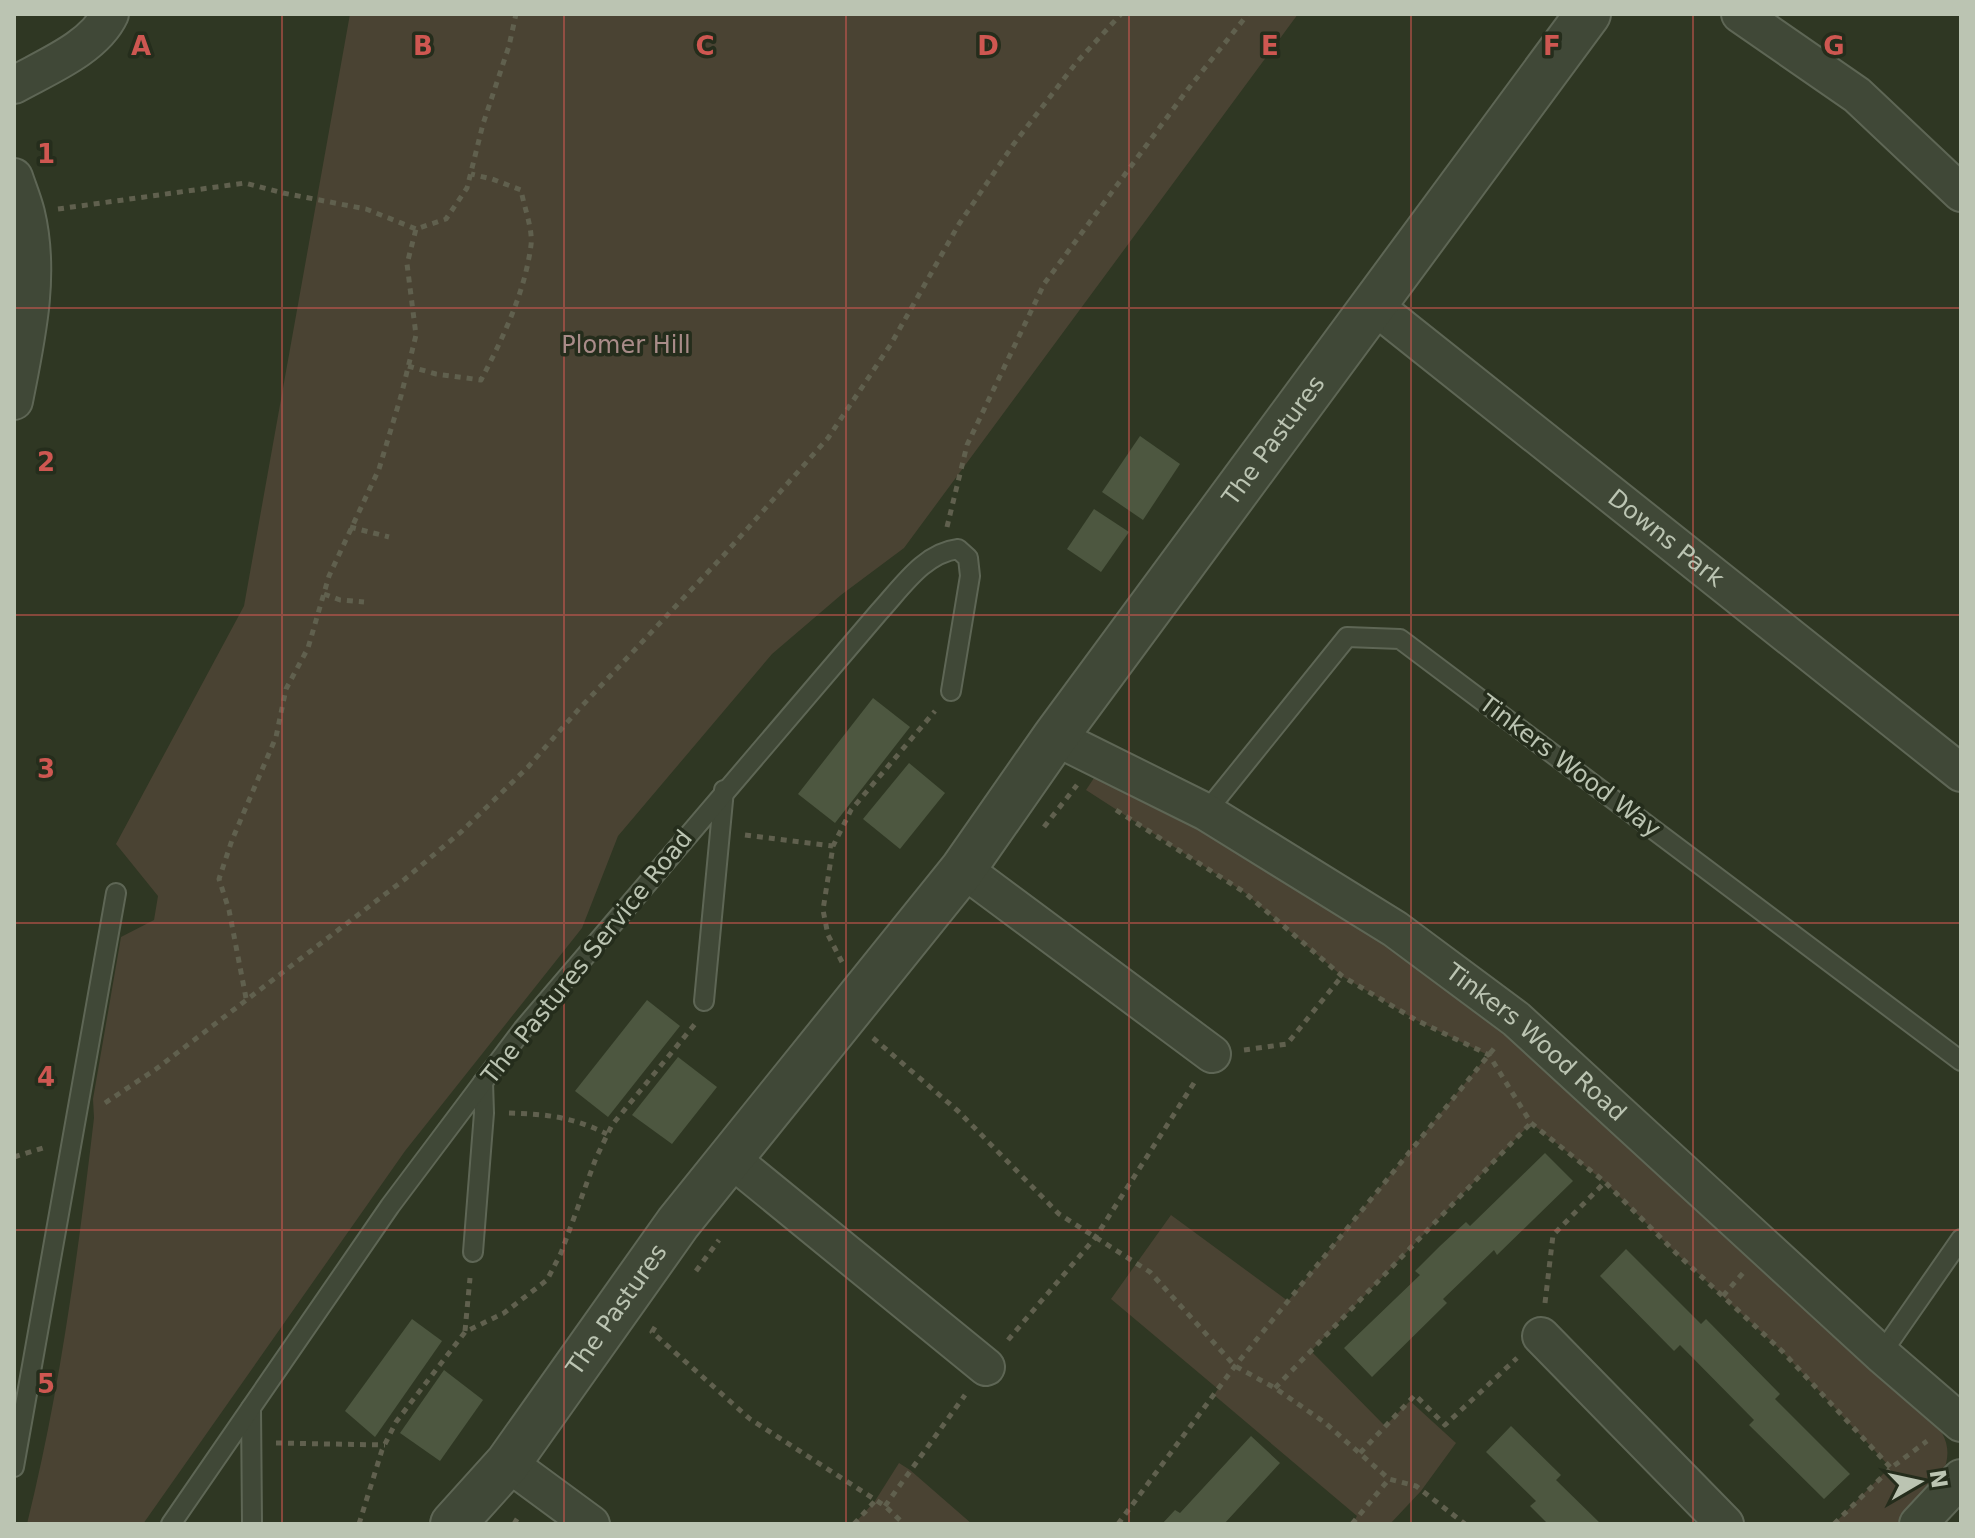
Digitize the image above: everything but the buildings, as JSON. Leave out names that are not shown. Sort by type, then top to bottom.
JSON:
[{"type":"street","points":[[14,85],[90,39],[110,14]]},
{"type":"street","name":"The Pastures","points":[[453,1524],[508,1463],[678,1223],[963,869],[1055,737],[1588,14]]},
{"type":"street","points":[[1740,14],[1857,95],[1961,193]]},
{"type":"street","points":[[14,177],[27,214],[33,276],[28,330],[14,401]]},
{"type":"street","name":"Downs Park","points":[[1372,304],[1961,773]]},
{"type":"street","name":"Tinkers Wood Road","points":[[1055,737],[1206,812],[1395,929],[1516,1019],[1881,1354],[1959,1420]]},
{"type":"street","points":[[963,869],[1212,1054]]},
{"type":"street","points":[[730,1158],[986,1367]]},
{"type":"street","points":[[1541,1336],[1725,1524]]},
{"type":"street","points":[[508,1463],[591,1524]]},
{"type":"street","points":[[1918,1524],[1961,1478]]},
{"type":"lane","points":[[942,551],[958,549],[968,558],[970,576],[951,691]]},
{"type":"lane","name":"The Pastures Service Road","points":[[171,1524],[390,1206],[523,1029],[879,612],[925,562],[942,551]]},
{"type":"lane","name":"Tinkers Wood Way","points":[[1206,812],[1347,637],[1400,639],[1961,1061]]},
{"type":"lane","points":[[704,1001],[724,790]]},
{"type":"lane","points":[[14,1467],[116,893]]},
{"type":"lane","points":[[473,1252],[484,1113],[483,1082]]},
{"type":"lane","points":[[1881,1354],[1961,1239]]},
{"type":"lane","points":[[251,1408],[252,1524]]},
{"type":"path","points":[[27,214],[245,183],[366,209],[416,229],[446,219],[467,188],[516,14]]},
{"type":"path","points":[[14,1157],[49,1147],[75,1121],[156,1069],[405,879],[462,831],[528,767],[828,438],[891,344],[959,224],[1013,145],[1076,63],[1121,14]]},
{"type":"path","points":[[942,551],[967,445],[1044,284],[1188,89],[1248,14]]},
{"type":"path","points":[[408,366],[436,374],[481,380],[502,341],[519,290],[531,243],[521,190],[471,174]]},
{"type":"path","points":[[246,998],[229,910],[219,879],[232,840],[276,737],[286,689],[308,648],[324,594],[350,527],[379,469],[416,335],[407,264],[416,229]]},
{"type":"path","points":[[350,527],[389,537]]},
{"type":"path","points":[[324,594],[340,600],[364,602]]},
{"type":"path","points":[[866,989],[840,959],[828,935],[823,910],[833,846],[851,810],[951,691]]},
{"type":"path","points":[[1040,832],[1078,784],[1085,790]]},
{"type":"path","points":[[1108,805],[1244,892],[1342,976],[1416,1020],[1489,1055],[1531,1123],[1605,1182],[1782,1351],[1891,1468]]},
{"type":"path","points":[[720,832],[833,846]]},
{"type":"path","points":[[885,1506],[986,1367],[1095,1238],[1212,1054],[1287,1044],[1342,976]]},
{"type":"path","points":[[359,1524],[385,1445],[396,1422],[465,1332],[504,1313],[547,1280],[561,1253],[612,1125],[697,1021],[704,1001]]},
{"type":"path","points":[[1118,1524],[1235,1366],[1516,1019]]},
{"type":"path","points":[[873,1037],[958,1111],[1059,1214],[1150,1272],[1235,1366],[1275,1388],[1324,1422],[1389,1479],[1416,1486],[1465,1524]]},
{"type":"path","points":[[484,1113],[550,1115],[581,1121],[607,1134]]},
{"type":"path","points":[[1275,1388],[1531,1123]]},
{"type":"path","points":[[1360,1453],[1415,1395],[1445,1425],[1541,1336],[1553,1235],[1605,1182]]},
{"type":"path","points":[[690,1280],[725,1232]]},
{"type":"path","points":[[465,1332],[473,1252]]},
{"type":"path","points":[[663,1316],[652,1332],[739,1410],[885,1506],[904,1524]]},
{"type":"path","points":[[1834,1524],[1891,1468],[1959,1420]]},
{"type":"path","points":[[251,1444],[385,1445]]},
{"type":"path","points":[[1352,1524],[1389,1479]]},
{"type":"path","points":[[854,1524],[875,1501]]},
{"type":"green space","name":"Plomer Hill","points":[[350,14],[1298,14],[904,548],[841,595],[772,654],[618,836],[582,928],[405,1151],[143,1524],[27,1524],[67,1322],[94,1118],[93,1099],[121,937],[154,920],[158,896],[116,844],[244,606]]},
{"type":"green space","points":[[1096,775],[1161,807],[1364,919],[1508,1031],[1931,1418],[1942,1433],[1947,1446],[1947,1459],[1937,1484],[1928,1495],[1899,1524],[1834,1524],[1890,1467],[1782,1351],[1605,1182],[1531,1123],[1311,1351],[1385,1426],[1410,1401],[1456,1443],[1421,1491],[1390,1524],[1352,1524],[1357,1516],[1214,1395],[1218,1389],[1111,1299],[1171,1215],[1288,1301],[1488,1055],[1416,1020],[1342,976],[1244,892],[1086,790]]},
{"type":"green space","points":[[899,1463],[972,1524],[854,1524],[875,1501]]}]
